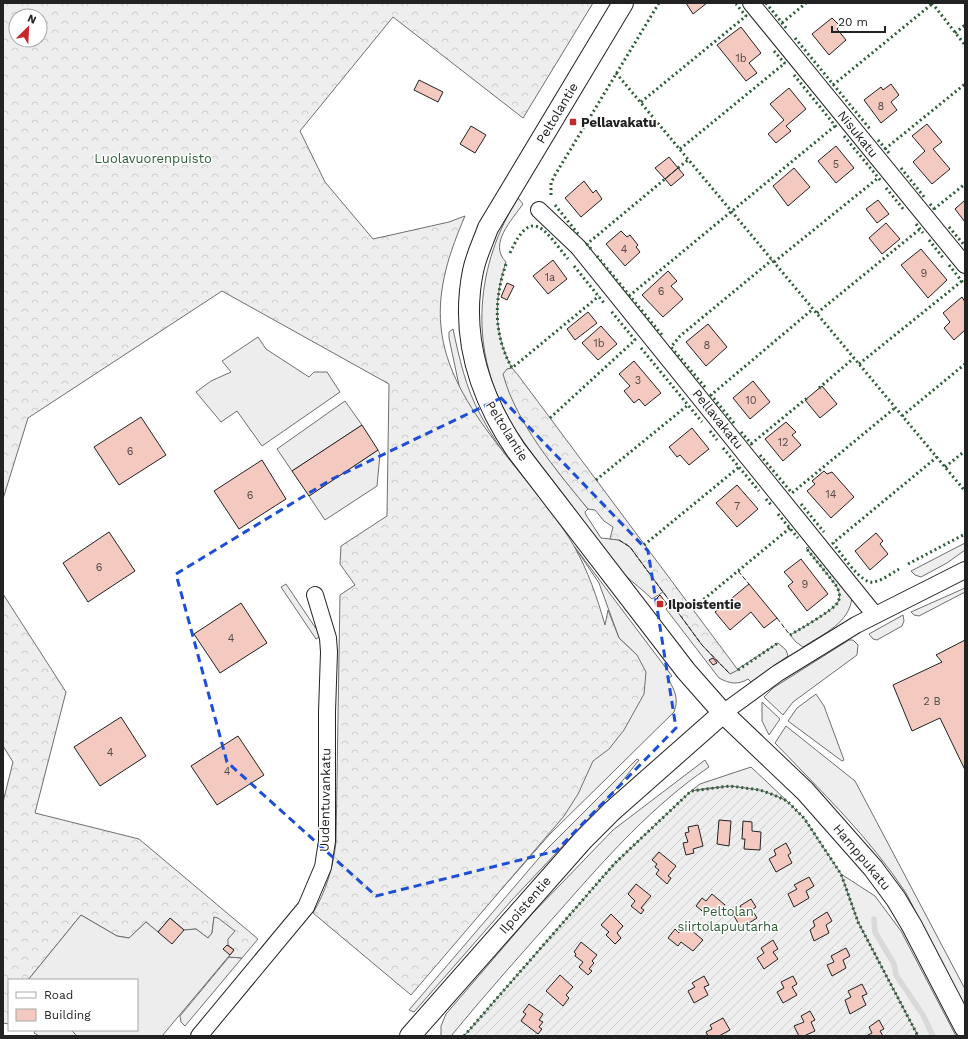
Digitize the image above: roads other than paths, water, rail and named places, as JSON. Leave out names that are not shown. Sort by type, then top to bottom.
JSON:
[{"type":"street","name":"Peltolantie","points":[[623,3],[488,228],[473,270],[470,335],[474,356],[486,396],[505,433],[630,600],[686,671],[723,713]]},
{"type":"street","name":"Nisukatu","points":[[752,3],[965,265]]},
{"type":"street","name":"Pellavakatu","points":[[539,210],[578,247],[875,615]]},
{"type":"street","name":"Ilpoistentie","points":[[410,1036],[583,840],[612,811],[723,713],[778,673],[875,615],[965,570]]},
{"type":"street","name":"Uudentuvankatu","points":[[198,1036],[306,907],[322,866],[327,841],[327,712],[329,652],[328,638],[315,595]]},
{"type":"street","name":"Hamppukatu","points":[[723,713],[805,791],[873,868],[896,900],[912,926],[965,1028]]},
{"type":"waterway","points":[[874,919],[875,932],[894,964],[896,975],[923,1015],[933,1036]]},
{"type":"place","name":"Pellavakatu","points":[[573,122]]},
{"type":"place","name":"Ilpoistentie","points":[[660,604]]},
{"type":"park label","name":"Luolavuorenpuisto","points":[[153,158]]},
{"type":"park label","name":"Peltolan siirtolapuutarha","points":[[728,918]]}]
